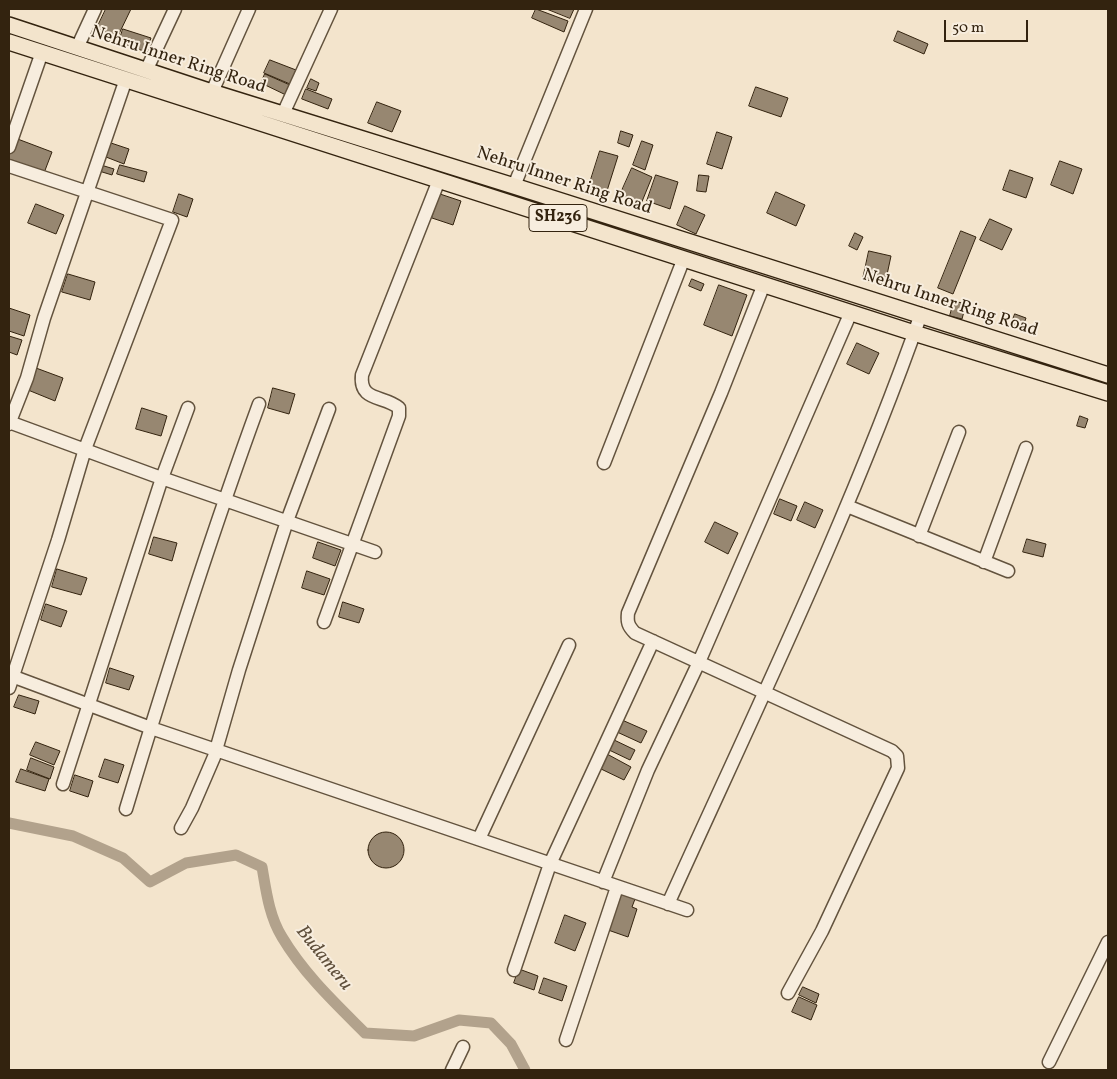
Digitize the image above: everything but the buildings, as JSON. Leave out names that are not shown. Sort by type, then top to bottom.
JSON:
[{"type":"main road","name":"Nehru Inner Ring Road","points":[[9,25],[146,71],[921,314],[1108,375]]},
{"type":"main road","name":"SH236","points":[[9,42],[914,333],[1108,393]]},
{"type":"street","points":[[77,48],[96,9]]},
{"type":"street","points":[[146,71],[175,9]]},
{"type":"street","points":[[212,92],[249,9]]},
{"type":"street","points":[[282,114],[331,9]]},
{"type":"street","points":[[514,186],[586,9]]},
{"type":"street","points":[[9,147],[42,52]]},
{"type":"street","points":[[126,79],[44,318],[27,378],[9,423],[375,552]]},
{"type":"street","points":[[9,166],[172,220],[85,449],[58,540],[10,679],[89,704],[151,728],[687,910]]},
{"type":"street","points":[[324,622],[399,416],[399,408],[394,404],[365,392],[361,385],[362,375],[439,180]]},
{"type":"street","points":[[604,463],[684,258]]},
{"type":"street","points":[[764,284],[721,393],[628,613],[628,621],[629,627],[635,632],[892,751],[897,756],[898,768],[822,931],[788,993]]},
{"type":"street","points":[[603,882],[648,770],[699,662],[851,312]]},
{"type":"street","points":[[668,904],[781,658],[847,506],[892,396],[921,314]]},
{"type":"street","points":[[126,809],[224,499],[259,404]]},
{"type":"street","points":[[63,784],[162,478],[188,408]]},
{"type":"street","points":[[181,828],[192,808],[216,750],[287,521],[329,409]]},
{"type":"street","points":[[919,536],[958,432]]},
{"type":"street","points":[[984,562],[1026,448]]},
{"type":"street","points":[[847,506],[1008,571]]},
{"type":"street","points":[[514,970],[550,864],[653,641]]},
{"type":"street","points":[[479,840],[569,645]]},
{"type":"street","points":[[566,1040],[618,887]]},
{"type":"street","points":[[1049,1062],[1108,942]]},
{"type":"street","points":[[452,1070],[463,1047]]},
{"type":"waterway","name":"Budameru","points":[[9,823],[73,836],[123,858],[150,882],[186,863],[236,855],[262,867],[271,912],[282,937],[310,976],[365,1033],[414,1036],[459,1020],[491,1023],[511,1044],[525,1070]]}]
